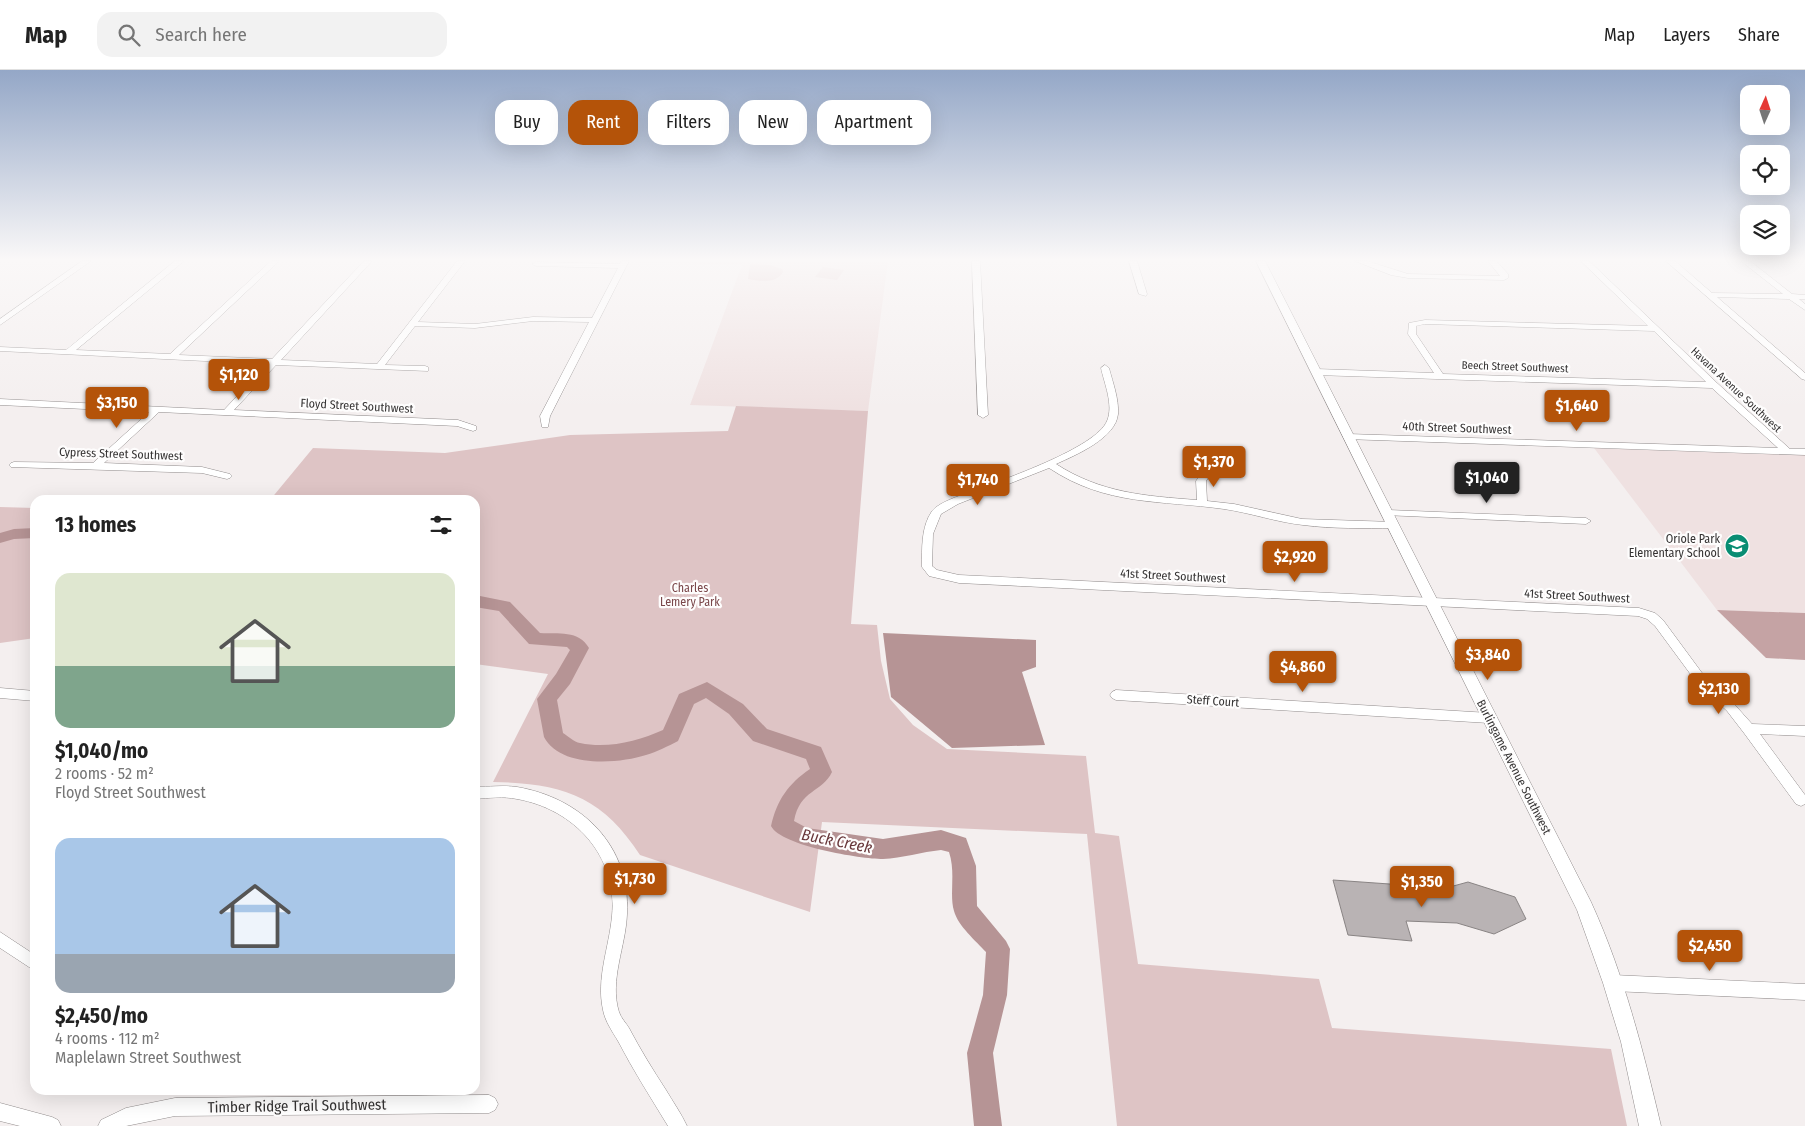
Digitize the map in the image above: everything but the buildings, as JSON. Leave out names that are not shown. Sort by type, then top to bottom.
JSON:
[{"type":"street","points":[[0,324],[19,310]]},
{"type":"street","points":[[68,352],[119,310]]},
{"type":"street","points":[[171,358],[222,310]]},
{"type":"street","points":[[227,412],[322,310]]},
{"type":"street","points":[[379,366],[423,310]]},
{"type":"street","points":[[545,425],[545,416],[599,310]]},
{"type":"street","points":[[978,310],[982,415]]},
{"type":"street","name":"Burlingame Avenue Southwest","points":[[1285,310],[1391,519],[1584,908],[1613,983],[1631,1042],[1650,1126]]},
{"type":"street","name":"Havana Avenue Southwest","points":[[1636,310],[1787,451]]},
{"type":"street","points":[[1727,310],[1805,377]]},
{"type":"street","points":[[412,324],[475,326],[533,319],[594,320]]},
{"type":"street","points":[[1440,376],[1412,334],[1412,325],[1425,322],[1654,328]]},
{"type":"street","points":[[0,349],[425,369]]},
{"type":"street","points":[[1049,464],[1088,446],[1108,430],[1114,411],[1105,368]]},
{"type":"street","name":"Beech Street Southwest","points":[[1316,372],[1714,385]]},
{"type":"street","name":"Floyd Street Southwest","points":[[0,402],[458,423],[473,428]]},
{"type":"street","points":[[95,466],[156,410]]},
{"type":"street","name":"40th Street Southwest","points":[[1348,437],[1805,452]]},
{"type":"street","name":"Cypress Street Southwest","points":[[14,466],[46,464],[202,470],[226,476]]},
{"type":"street","points":[[1049,464],[1078,483],[1123,496],[1239,508],[1263,516],[1304,522],[1391,519],[1586,521]]},
{"type":"street","name":"41st Street Southwest","points":[[1049,464],[954,502],[937,512],[928,534],[926,567],[933,573],[959,579],[1639,612],[1651,616],[1659,623],[1701,680],[1731,708],[1749,729]]},
{"type":"street","points":[[1202,504],[1201,481],[1210,468]]},
{"type":"street","points":[[0,693],[30,696]]},
{"type":"street","name":"Steff Court","points":[[1116,695],[1489,718]]},
{"type":"street","points":[[1749,729],[1805,731]]},
{"type":"street","points":[[1749,729],[1801,800]]},
{"type":"street","points":[[480,792],[516,793],[548,801],[574,815],[605,846],[616,872],[620,893],[620,914],[607,989],[612,1014],[678,1126]]},
{"type":"street","points":[[0,939],[30,960]]},
{"type":"street","points":[[1613,983],[1805,992]]},
{"type":"street","name":"Timber Ridge Trail Southwest","points":[[107,1126],[126,1117],[175,1107],[489,1104]]},
{"type":"street","points":[[0,1112],[52,1126]]},
{"type":"shaded area","points":[[725,310],[881,310],[868,411],[690,405]]},
{"type":"shaded area","name":"Oriole Park Elementary School","points":[[1594,448],[1805,455],[1805,613],[1717,610]]},
{"type":"shaded area","points":[[1717,610],[1805,613],[1805,660],[1766,658]]},
{"type":"shaded area","points":[[883,633],[1036,640],[1036,667],[1022,672],[1045,745],[952,748],[891,697]]},
{"type":"green space","name":"Charles Lemery Park","points":[[736,406],[868,411],[851,624],[877,625],[881,661],[890,699],[913,725],[947,749],[1086,756],[1095,833],[1119,836],[1138,964],[1319,979],[1332,1028],[1611,1049],[1627,1126],[1117,1126],[1087,834],[822,822],[810,912],[640,855],[626,835],[611,819],[595,806],[578,797],[559,790],[539,786],[493,782],[548,674],[480,665],[480,495],[274,495],[313,448],[445,453],[570,435],[728,431]]},
{"type":"green space","points":[[0,507],[30,508],[30,639],[0,643]]},
{"type":"waterway","name":"Buck Creek","points":[[0,538],[14,534],[30,533]]},
{"type":"waterway","name":"Buck Creek","points":[[480,602],[504,606],[535,639],[572,641],[580,648],[563,679],[547,699],[554,737],[574,751],[608,753],[643,748],[671,735],[686,699],[707,689],[736,709],[760,735],[814,753],[822,772],[800,788],[790,800],[782,826],[804,837],[883,849],[941,840],[958,845],[965,866],[965,910],[998,949],[995,995],[980,1053],[988,1126]]},
{"type":"place","name":"Oriole Park Elementary School","points":[[1737,546]]}]
